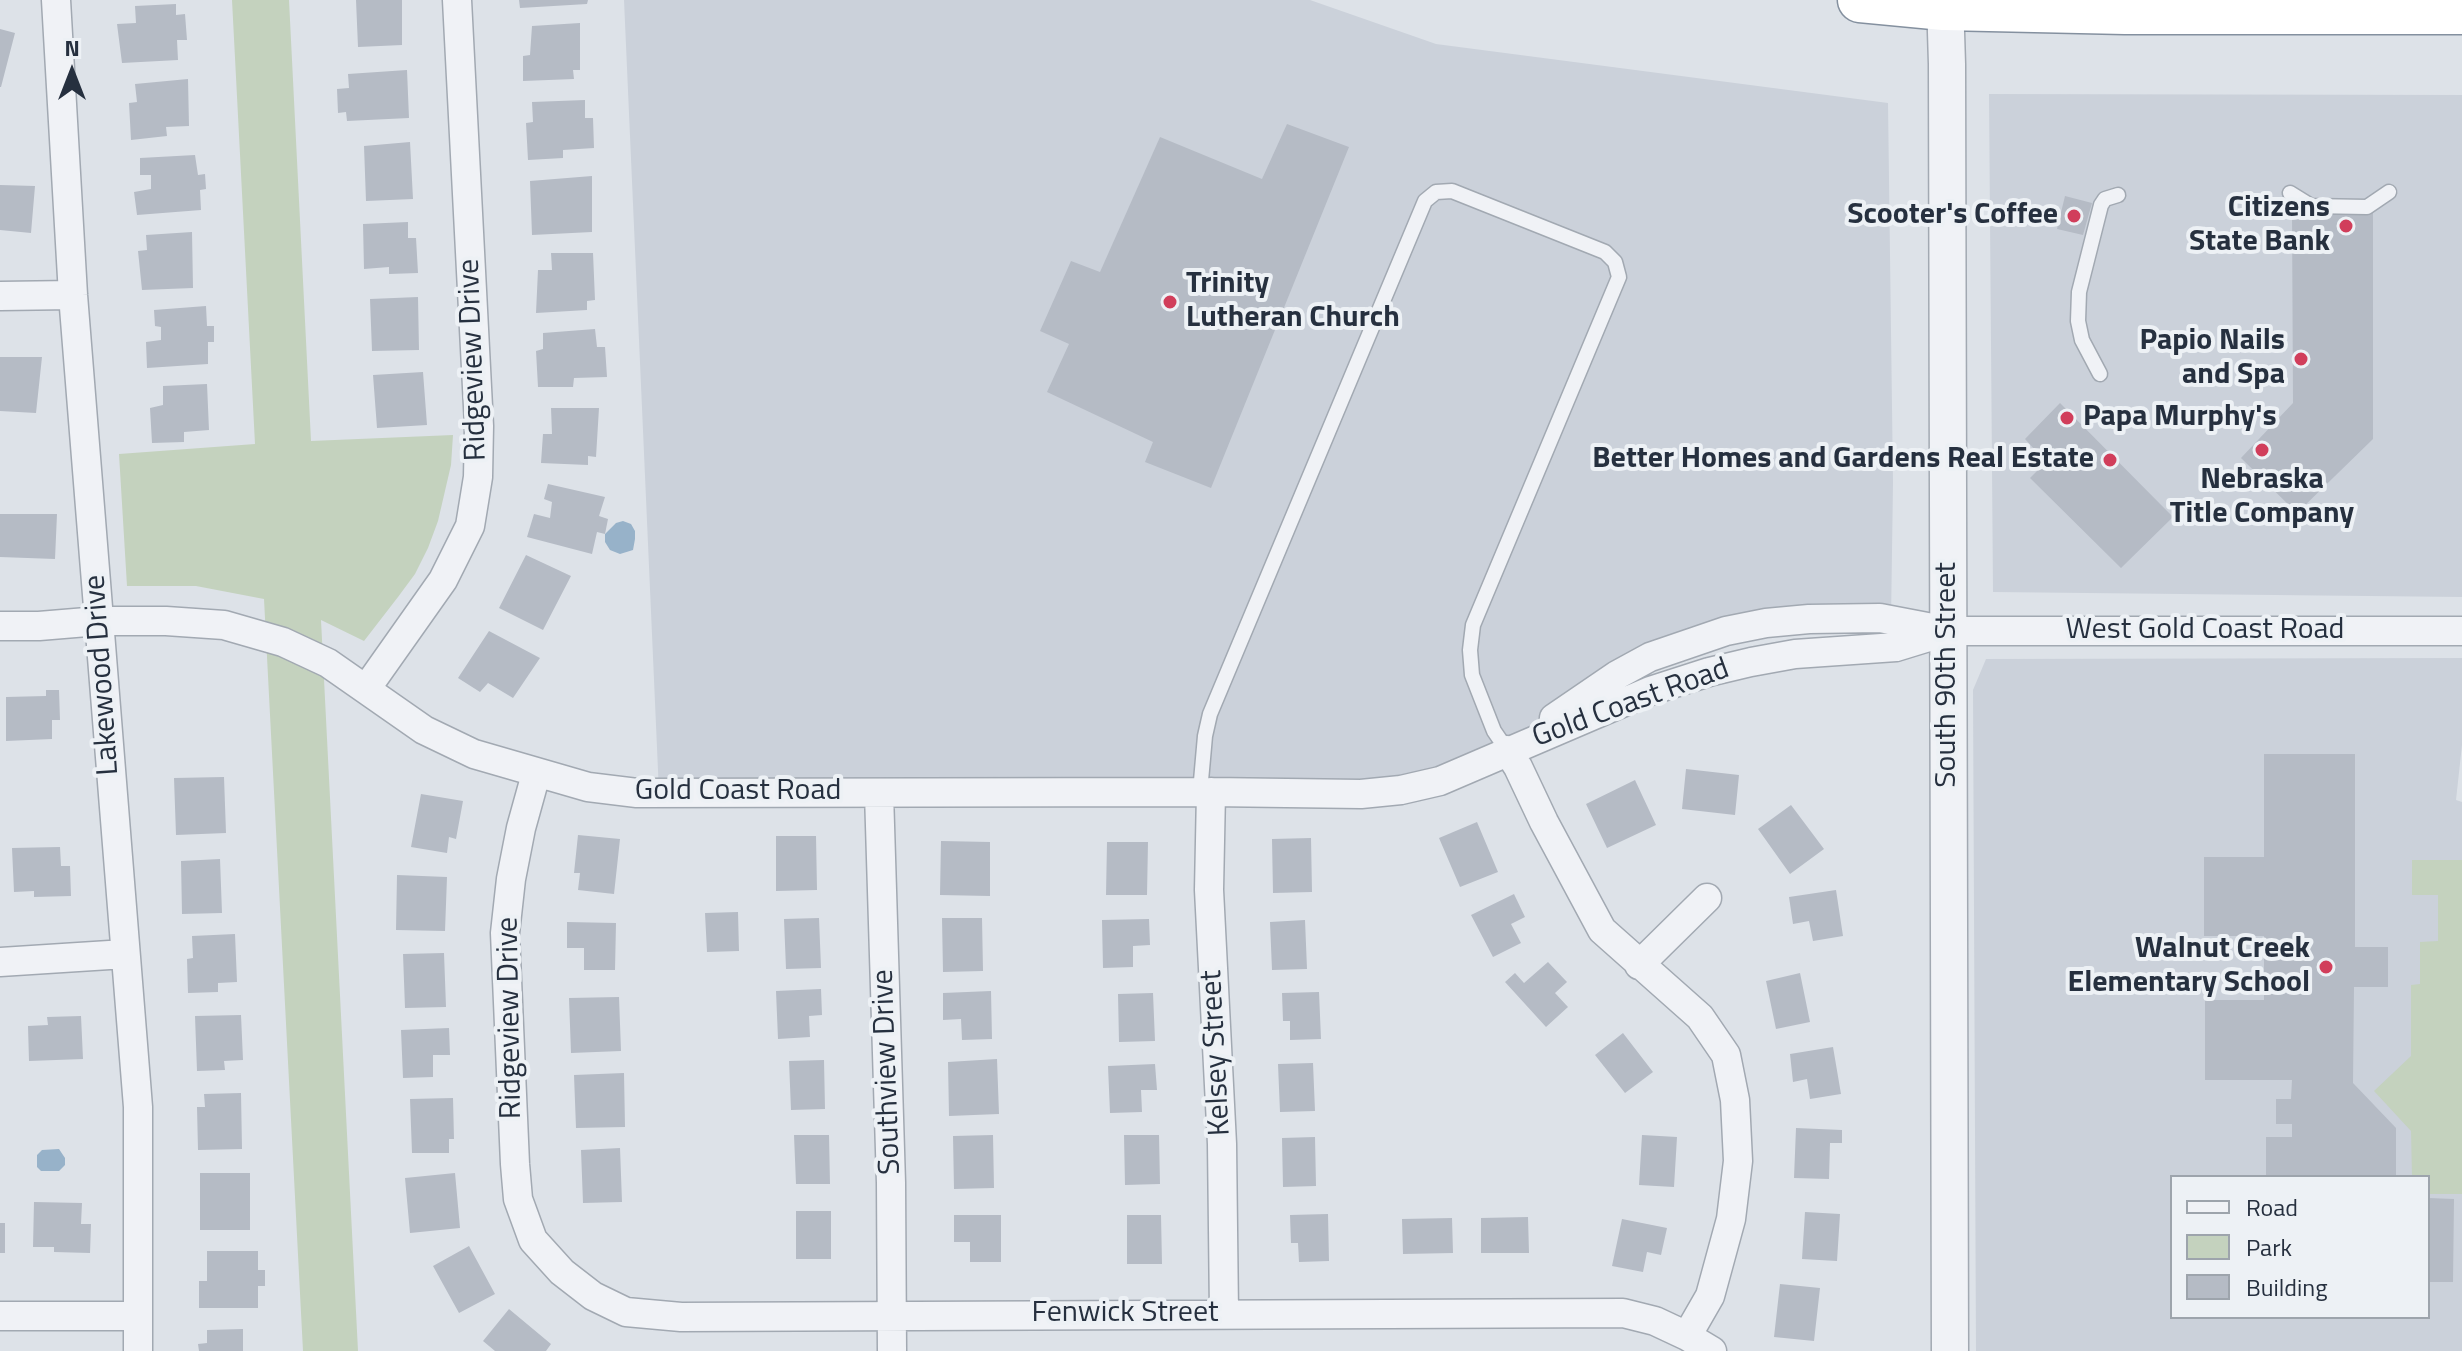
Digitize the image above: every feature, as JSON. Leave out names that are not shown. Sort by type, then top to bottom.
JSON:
[{"type":"highway","points":[[1860,0],[2125,12],[2462,12]]},
{"type":"street","name":"Lakewood Drive","points":[[56,0],[73,295],[138,1107],[138,1351]]},
{"type":"street","name":"Ridgeview Drive","points":[[366,689],[443,580],[470,526],[478,477],[479,426],[457,0]]},
{"type":"street","name":"South 90th Street","points":[[1945,4],[1950,1351]]},
{"type":"street","points":[[0,296],[73,295]]},
{"type":"street","name":"Gold Coast Road","points":[[0,626],[99,621],[224,625],[283,642],[328,663],[424,730],[474,754],[588,787],[637,793],[1361,794],[1401,790],[1440,781],[1650,691],[1709,672],[1795,654],[1896,647],[1948,631]]},
{"type":"street","name":"West Gold Coast Road","points":[[1948,631],[2462,631]]},
{"type":"street","points":[[1507,750],[1602,930],[1700,1017],[1726,1055],[1735,1100],[1738,1161],[1731,1219],[1710,1296],[1687,1336]]},
{"type":"street","name":"Ridgeview Drive","points":[[536,774],[516,853],[505,933],[518,1199],[533,1240],[548,1257]]},
{"type":"street","name":"Kelsey Street","points":[[1206,792],[1222,1144],[1224,1313]]},
{"type":"street","name":"Southview Drive","points":[[879,793],[891,1183],[892,1351]]},
{"type":"street","points":[[1639,965],[1707,898]]},
{"type":"street","points":[[0,962],[125,954]]},
{"type":"street","name":"Fenwick Street","points":[[548,1257],[593,1296],[626,1312],[681,1317],[1623,1313],[1655,1321],[1712,1351]]},
{"type":"street","points":[[0,1316],[138,1316]]},
{"type":"lane","points":[[1206,792],[1205,736],[1210,714],[1425,201],[1436,192],[1452,191],[1605,252],[1615,262],[1619,277],[1473,625],[1470,650],[1472,675],[1494,731],[1507,750]]},
{"type":"lane","points":[[2290,193],[2311,206],[2367,207],[2389,192]]},
{"type":"lane","points":[[2100,374],[2082,340],[2078,321],[2079,292],[2101,205],[2105,199],[2118,195]]},
{"type":"shaded area","points":[[624,0],[1310,0],[1436,44],[1888,103],[1893,483],[1891,620],[1727,631],[1507,750],[1440,781],[659,793]]},
{"type":"shaded area","points":[[1989,94],[2462,95],[2462,597],[1993,592]]},
{"type":"shaded area","points":[[2462,658],[2462,745],[2456,800],[2462,802],[2462,1351],[1976,1351],[1973,690],[1986,659]]},
{"type":"green space","points":[[232,0],[289,0],[311,441],[453,435],[451,465],[438,521],[415,574],[364,641],[321,620],[358,1351],[303,1351],[264,599],[196,586],[127,586],[119,454],[255,444]]},
{"type":"green space","points":[[2412,860],[2462,860],[2462,1194],[2430,1194],[2430,1175],[2412,1175],[2411,1131],[2374,1091],[2411,1056],[2411,985],[2420,984],[2420,942],[2438,941],[2438,895],[2412,895]]},
{"type":"water","points":[[623,521],[631,524],[635,539],[633,550],[620,554],[610,550],[605,534],[616,523]]},
{"type":"water","points":[[59,1149],[65,1158],[65,1165],[59,1171],[41,1171],[37,1167],[37,1155],[42,1150]]},
{"type":"building","points":[[356,0],[402,0],[402,45],[358,47]]},
{"type":"building","points":[[519,0],[588,0],[587,4],[520,8]]},
{"type":"building","points":[[176,4],[176,15],[185,14],[187,40],[177,40],[178,60],[122,63],[117,24],[136,23],[135,6]]},
{"type":"building","points":[[580,23],[580,70],[573,70],[574,79],[523,81],[523,56],[530,55],[532,26]]},
{"type":"building","points":[[0,29],[15,33],[1,87],[0,87]]},
{"type":"building","points":[[407,70],[409,118],[347,121],[346,112],[338,113],[337,89],[349,88],[348,74]]},
{"type":"building","points":[[188,79],[189,126],[166,127],[167,136],[131,140],[129,103],[137,102],[135,84]]},
{"type":"building","points":[[585,100],[585,118],[593,118],[594,148],[563,150],[563,158],[528,160],[526,123],[533,122],[532,102]]},
{"type":"building","name":"Trinity Lutheran Church","points":[[1287,124],[1349,147],[1211,488],[1145,462],[1153,442],[1047,392],[1069,344],[1040,331],[1071,261],[1100,272],[1160,137],[1262,179]]},
{"type":"building","points":[[410,142],[413,199],[366,201],[364,146]]},
{"type":"building","points":[[195,155],[198,175],[205,174],[206,189],[200,190],[201,210],[137,215],[134,192],[151,189],[151,175],[140,175],[140,158]]},
{"type":"building","points":[[592,176],[592,232],[532,235],[530,181]]},
{"type":"building","points":[[0,185],[35,186],[31,233],[0,230]]},
{"type":"building","name":"Scooter's Coffee","points":[[2065,196],[2092,203],[2083,235],[2057,229]]},
{"type":"building","points":[[2292,210],[2373,210],[2373,439],[2297,513],[2241,458],[2293,403]]},
{"type":"building","points":[[408,222],[408,238],[416,238],[418,273],[389,274],[389,267],[364,269],[363,224]]},
{"type":"building","points":[[192,232],[193,288],[142,290],[138,251],[147,250],[146,235]]},
{"type":"building","points":[[551,253],[593,253],[595,300],[587,301],[587,310],[536,313],[538,270],[552,270]]},
{"type":"building","points":[[418,297],[419,350],[372,351],[370,299]]},
{"type":"building","points":[[206,306],[207,326],[214,326],[214,342],[208,342],[208,364],[147,368],[146,342],[161,340],[161,327],[155,326],[154,310]]},
{"type":"building","points":[[595,329],[597,347],[605,347],[607,377],[574,378],[573,387],[538,387],[536,351],[543,349],[543,333]]},
{"type":"building","points":[[0,357],[42,357],[36,413],[0,411]]},
{"type":"building","points":[[423,372],[427,425],[377,428],[373,375]]},
{"type":"building","points":[[207,384],[209,430],[184,432],[184,442],[152,443],[150,408],[163,405],[163,386]]},
{"type":"building","points":[[2060,403],[2173,517],[2121,568],[2030,478],[2046,462],[2025,439]]},
{"type":"building","points":[[551,408],[599,408],[596,457],[588,456],[588,465],[541,463],[543,434],[552,434]]},
{"type":"building","points":[[548,484],[605,497],[599,516],[608,519],[605,534],[597,532],[592,554],[527,537],[534,514],[550,518],[552,502],[544,499]]},
{"type":"building","points":[[0,514],[57,514],[55,559],[0,557]]},
{"type":"building","points":[[526,555],[571,576],[543,630],[499,608]]},
{"type":"building","points":[[489,631],[540,658],[513,698],[488,683],[480,692],[458,678]]},
{"type":"building","points":[[46,690],[59,690],[60,720],[52,720],[52,739],[6,741],[6,697],[46,696]]},
{"type":"building","name":"Walnut Creek Elementary School","points":[[2264,754],[2355,754],[2355,947],[2388,947],[2388,987],[2354,987],[2353,1083],[2396,1128],[2396,1175],[2266,1175],[2266,1137],[2292,1137],[2292,1124],[2276,1124],[2276,1099],[2291,1099],[2292,1080],[2205,1080],[2205,1000],[2264,1000],[2264,936],[2204,936],[2204,857],[2264,857]]},
{"type":"building","points":[[1686,769],[1739,775],[1735,815],[1682,809]]},
{"type":"building","points":[[224,777],[226,833],[176,835],[174,778]]},
{"type":"building","points":[[1635,780],[1656,825],[1607,848],[1586,804]]},
{"type":"building","points":[[421,794],[463,801],[456,839],[449,837],[447,853],[411,847]]},
{"type":"building","points":[[1791,805],[1824,849],[1790,874],[1758,829]]},
{"type":"building","points":[[1477,822],[1498,872],[1460,887],[1439,838]]},
{"type":"building","points":[[578,835],[620,839],[614,894],[578,890],[580,873],[574,873]]},
{"type":"building","points":[[776,836],[816,836],[817,890],[776,891]]},
{"type":"building","points":[[1311,838],[1312,892],[1273,893],[1272,839]]},
{"type":"building","points":[[941,841],[990,842],[990,896],[940,895]]},
{"type":"building","points":[[1107,842],[1148,842],[1147,895],[1106,895]]},
{"type":"building","points":[[60,847],[61,866],[70,866],[71,896],[34,897],[34,891],[14,892],[12,848]]},
{"type":"building","points":[[220,859],[222,913],[182,914],[181,861]]},
{"type":"building","points":[[397,875],[447,877],[445,931],[396,930]]},
{"type":"building","points":[[1836,890],[1843,936],[1813,941],[1809,921],[1793,924],[1789,897]]},
{"type":"building","points":[[1514,894],[1525,917],[1511,924],[1521,943],[1493,957],[1471,915]]},
{"type":"building","points":[[738,912],[739,951],[707,952],[705,913]]},
{"type":"building","points":[[819,918],[821,968],[786,969],[784,919]]},
{"type":"building","points":[[942,918],[982,918],[983,971],[943,972]]},
{"type":"building","points":[[1149,919],[1150,945],[1133,946],[1133,967],[1103,968],[1102,920]]},
{"type":"building","points":[[1305,920],[1307,969],[1272,970],[1270,922]]},
{"type":"building","points":[[567,922],[616,923],[615,970],[584,970],[584,948],[567,948]]},
{"type":"building","points":[[235,934],[237,982],[218,983],[218,992],[188,993],[187,959],[193,958],[192,936]]},
{"type":"building","points":[[444,953],[446,1007],[405,1008],[403,954]]},
{"type":"building","points":[[1548,962],[1567,982],[1555,993],[1568,1007],[1546,1027],[1505,982],[1515,973],[1524,983]]},
{"type":"building","points":[[1800,973],[1810,1022],[1776,1029],[1766,981]]},
{"type":"building","points":[[821,989],[822,1015],[809,1016],[810,1037],[778,1039],[776,991]]},
{"type":"building","points":[[991,991],[992,1039],[962,1040],[961,1019],[943,1020],[943,993]]},
{"type":"building","points":[[1319,992],[1321,1039],[1290,1040],[1290,1021],[1283,1021],[1282,993]]},
{"type":"building","points":[[1153,993],[1155,1041],[1119,1042],[1118,994]]},
{"type":"building","points":[[619,997],[621,1051],[571,1053],[569,998]]},
{"type":"building","points":[[241,1015],[243,1060],[224,1061],[225,1070],[197,1071],[195,1016]]},
{"type":"building","points":[[81,1016],[83,1059],[29,1061],[28,1026],[48,1025],[47,1017]]},
{"type":"building","points":[[449,1028],[450,1055],[433,1055],[433,1077],[403,1078],[401,1030]]},
{"type":"building","points":[[1623,1033],[1653,1072],[1625,1093],[1595,1055]]},
{"type":"building","points":[[1833,1047],[1841,1094],[1810,1099],[1807,1079],[1793,1082],[1790,1054]]},
{"type":"building","points":[[997,1059],[999,1114],[949,1116],[948,1062]]},
{"type":"building","points":[[824,1060],[825,1109],[791,1110],[789,1061]]},
{"type":"building","points":[[1313,1063],[1315,1111],[1280,1112],[1278,1064]]},
{"type":"building","points":[[1155,1064],[1157,1090],[1141,1090],[1142,1112],[1110,1113],[1108,1066]]},
{"type":"building","points":[[624,1073],[625,1127],[576,1128],[574,1075]]},
{"type":"building","points":[[241,1093],[242,1149],[198,1150],[197,1107],[205,1107],[204,1094]]},
{"type":"building","points":[[453,1098],[454,1139],[449,1139],[449,1153],[412,1153],[410,1099]]},
{"type":"building","points":[[1796,1128],[1842,1130],[1842,1143],[1830,1143],[1829,1179],[1794,1178]]},
{"type":"building","points":[[794,1135],[829,1135],[830,1184],[796,1184]]},
{"type":"building","points":[[993,1135],[994,1188],[954,1189],[953,1136]]},
{"type":"building","points":[[1124,1135],[1159,1135],[1160,1184],[1125,1185]]},
{"type":"building","points":[[1642,1135],[1677,1137],[1674,1187],[1639,1185]]},
{"type":"building","points":[[1315,1137],[1316,1186],[1283,1187],[1282,1138]]},
{"type":"building","points":[[620,1148],[622,1202],[583,1203],[581,1150]]},
{"type":"building","points":[[200,1173],[250,1173],[250,1230],[200,1230]]},
{"type":"building","points":[[455,1173],[460,1228],[410,1233],[405,1178]]},
{"type":"building","points":[[2430,1198],[2454,1199],[2453,1282],[2430,1282]]},
{"type":"building","points":[[34,1202],[82,1203],[81,1224],[91,1224],[90,1253],[54,1252],[54,1247],[33,1247]]},
{"type":"building","points":[[796,1211],[831,1211],[831,1259],[796,1259]]},
{"type":"building","points":[[1805,1212],[1840,1214],[1837,1261],[1802,1259]]},
{"type":"building","points":[[1328,1214],[1329,1261],[1299,1262],[1298,1243],[1291,1243],[1290,1215]]},
{"type":"building","points":[[954,1215],[1001,1215],[1001,1262],[970,1262],[970,1242],[954,1242]]},
{"type":"building","points":[[1127,1215],[1161,1215],[1162,1264],[1127,1264]]},
{"type":"building","points":[[1528,1217],[1529,1253],[1481,1253],[1481,1218]]},
{"type":"building","points":[[1452,1218],[1453,1253],[1403,1254],[1402,1219]]},
{"type":"building","points":[[1622,1219],[1667,1228],[1661,1255],[1647,1252],[1643,1272],[1612,1266]]},
{"type":"building","points":[[0,1223],[5,1223],[5,1253],[0,1253]]},
{"type":"building","points":[[469,1246],[495,1294],[459,1313],[433,1266]]},
{"type":"building","points":[[207,1251],[258,1251],[258,1270],[265,1270],[265,1286],[258,1286],[258,1308],[199,1308],[199,1281],[207,1281]]},
{"type":"building","points":[[1780,1284],[1820,1288],[1814,1341],[1774,1337]]},
{"type":"building","points":[[509,1309],[551,1344],[546,1351],[495,1351],[483,1341]]},
{"type":"building","points":[[243,1329],[243,1351],[199,1351],[198,1344],[207,1343],[207,1330]]},
{"type":"place","name":"Scooter's Coffee","points":[[2074,216]]},
{"type":"place","name":"Citizens State Bank","points":[[2346,226]]},
{"type":"place","name":"Trinity Lutheran Church","points":[[1170,302]]},
{"type":"place","name":"Papio Nails and Spa","points":[[2301,359]]},
{"type":"place","name":"Papa Murphy's","points":[[2067,418]]},
{"type":"place","name":"Nebraska Title Company","points":[[2262,450]]},
{"type":"place","name":"Better Homes and Gardens Real Estate","points":[[2110,460]]},
{"type":"place","name":"Walnut Creek Elementary School","points":[[2326,967]]}]
